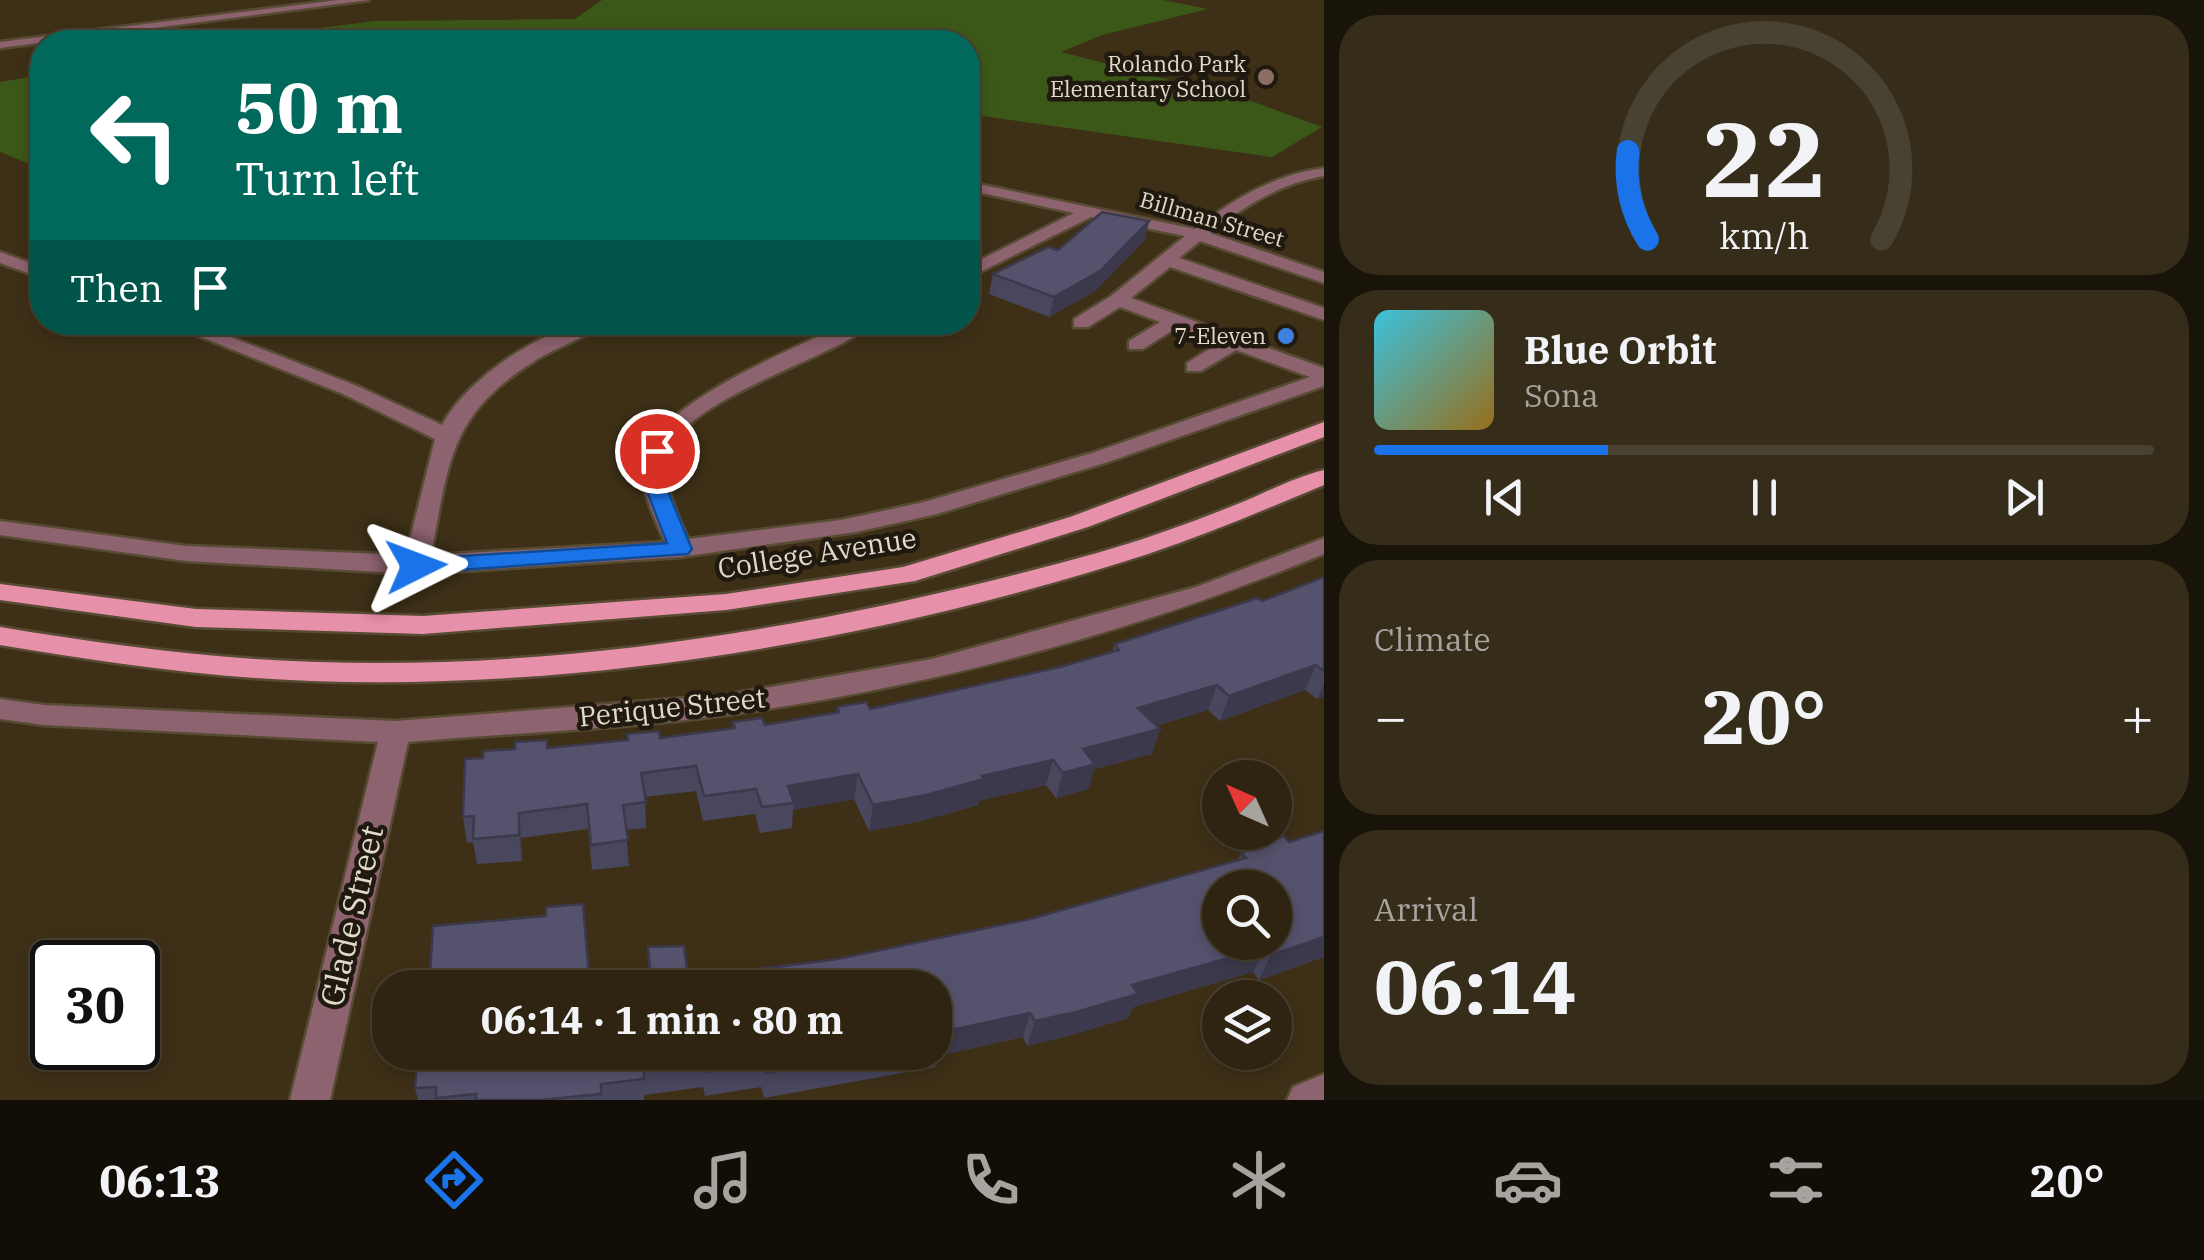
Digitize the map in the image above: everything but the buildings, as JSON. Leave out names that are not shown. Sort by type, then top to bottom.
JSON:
[{"type":"main road","name":"College Avenue","points":[[0,592],[196,618],[423,625],[726,602],[906,575],[1079,522],[1324,429]]},
{"type":"main road","points":[[0,636],[71,651],[242,668],[390,672],[532,668],[702,648],[898,614],[1154,544],[1324,478]]},
{"type":"street","points":[[121,30],[364,0]]},
{"type":"street","points":[[0,45],[30,41]]},
{"type":"street","points":[[1080,324],[1118,300],[1197,234],[1279,179],[1324,172]]},
{"type":"street","name":"Billman Street","points":[[980,188],[1197,234],[1316,272]]},
{"type":"street","points":[[980,266],[1092,210]]},
{"type":"street","points":[[0,256],[30,268]]},
{"type":"street","points":[[1166,260],[1324,314]]},
{"type":"street","points":[[1260,292],[1316,272]]},
{"type":"street","points":[[1118,300],[1324,377]]},
{"type":"street","points":[[1136,345],[1174,321]]},
{"type":"street","points":[[208,335],[350,390],[447,436]]},
{"type":"street","points":[[416,566],[447,436],[462,413],[504,373],[567,335]]},
{"type":"street","points":[[680,549],[659,494],[657,451],[676,427],[716,397],[840,335]]},
{"type":"street","points":[[1194,367],[1233,342]]},
{"type":"street","points":[[0,528],[142,547],[416,566],[680,549],[869,522],[1031,481],[1324,377]]},
{"type":"street","name":"Perique Street","points":[[0,709],[64,716],[395,732],[725,705],[932,669],[1205,593],[1324,545]]},
{"type":"street","name":"Glade Street","points":[[310,1100],[395,732]]},
{"type":"street","points":[[1307,1100],[1324,1094]]},
{"type":"green space","points":[[602,0],[1163,0],[1208,9],[1102,35],[1061,52],[1251,101],[1322,127],[1272,157],[980,116],[980,30],[304,30],[375,21],[575,19]]},
{"type":"green space","points":[[30,77],[30,164],[0,152],[0,82]]},
{"type":"place","name":"Rolando Park Elementary School","points":[[1266,77]]},
{"type":"place","name":"7-Eleven","points":[[1286,336]]},
{"type":"route","points":[[416,566],[680,549],[659,494],[657,451]]}]
